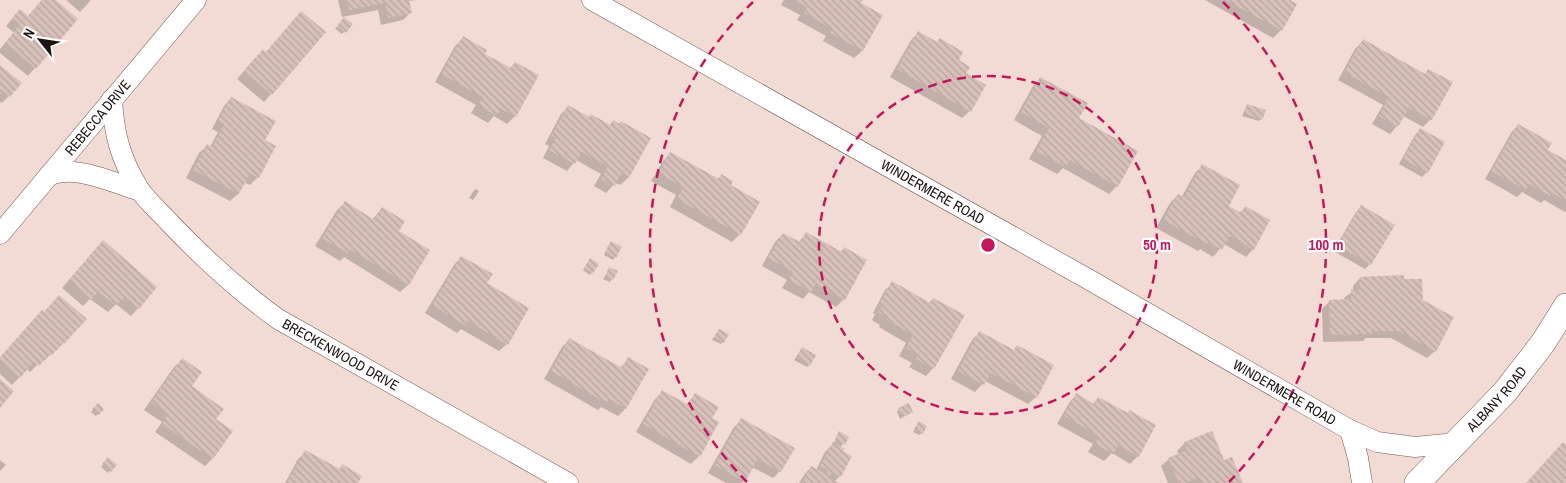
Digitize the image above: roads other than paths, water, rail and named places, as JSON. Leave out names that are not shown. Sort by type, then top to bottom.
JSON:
[{"type":"street","name":"REBECCA DRIVE","points":[[0,234],[196,0]]},
{"type":"street","name":"WINDERMERE ROAD","points":[[592,0],[1079,274],[1350,430],[1377,442],[1415,447],[1456,443]]},
{"type":"street","name":"BRECKENWOOD DRIVE","points":[[112,99],[118,144],[140,191],[176,229],[251,300],[278,319],[568,483]]},
{"type":"street","name":"BRECKENWOOD DRIVE","points":[[49,175],[65,172],[80,173],[109,180],[140,191]]},
{"type":"street","name":"ALBANY ROAD","points":[[1417,483],[1505,392],[1543,343],[1566,306]]},
{"type":"street","name":"WINDERMERE ROAD","points":[[1350,430],[1358,458],[1362,483]]}]
